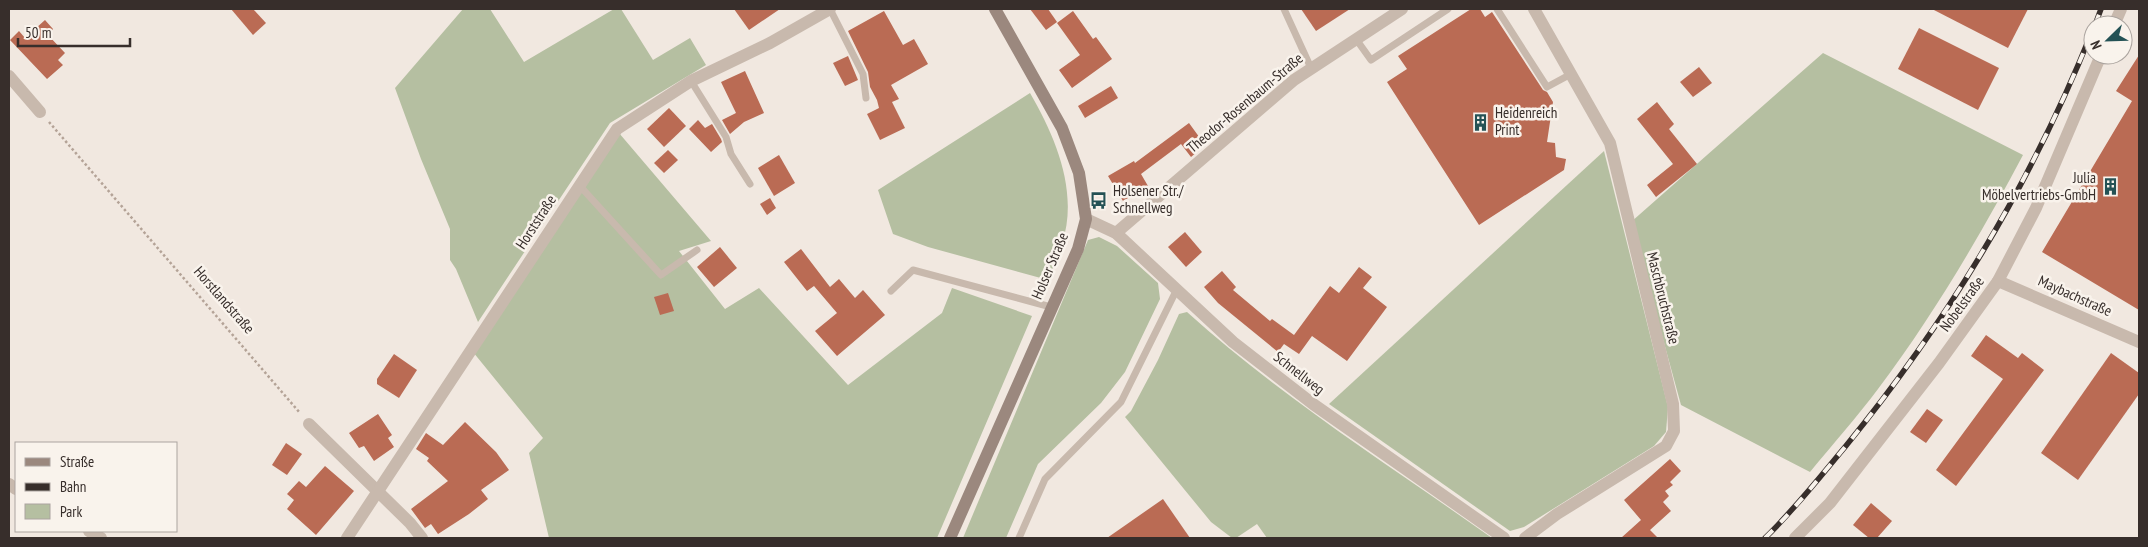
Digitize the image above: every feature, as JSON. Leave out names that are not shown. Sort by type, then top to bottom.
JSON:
[{"type":"main road","name":"Holser Straße","points":[[950,538],[1078,249],[1086,219],[1079,173],[1062,128],[995,9]]},
{"type":"street","name":"Horststraße","points":[[347,538],[617,129],[691,81],[770,43],[830,9]]},
{"type":"street","name":"Theodor-Rosenbaum-Straße","points":[[1116,233],[1294,80],[1402,9]]},
{"type":"street","name":"Maschbruchstraße","points":[[1525,538],[1556,514],[1666,446],[1674,431],[1673,404],[1624,210],[1610,143],[1534,9]]},
{"type":"street","name":"Nobelstraße","points":[[1795,538],[1836,496],[1939,363],[1998,281],[2036,208],[2097,65]]},
{"type":"street","points":[[9,76],[40,112]]},
{"type":"street","name":"Schnellweg","points":[[1086,219],[1116,233],[1233,342],[1313,404],[1504,538]]},
{"type":"street","name":"Maybachstraße","points":[[1998,281],[2139,342]]},
{"type":"street","points":[[309,424],[422,538]]},
{"type":"street","points":[[90,532],[101,538]]},
{"type":"lane","points":[[830,9],[863,74],[866,98]]},
{"type":"lane","points":[[1284,9],[1312,68]]},
{"type":"lane","points":[[1356,39],[1371,60],[1448,9]]},
{"type":"lane","points":[[1497,9],[1547,87],[1571,74]]},
{"type":"lane","points":[[691,81],[726,138],[731,154],[750,184]]},
{"type":"lane","points":[[580,185],[661,275],[697,250]]},
{"type":"lane","points":[[891,291],[913,270],[1051,307]]},
{"type":"lane","points":[[1019,538],[1045,479],[1121,402],[1177,289]]},
{"type":"path","name":"Horstlandstraße","points":[[40,112],[309,424]]},
{"type":"green space","points":[[463,9],[490,9],[524,62],[614,9],[621,9],[653,60],[690,38],[706,65],[610,123],[478,322],[456,269],[450,260],[450,229],[421,159],[395,88]]},
{"type":"green space","points":[[1823,53],[2023,155],[1973,245],[1918,333],[1870,399],[1810,472],[1681,405],[1631,222]]},
{"type":"green space","points":[[1030,93],[1040,110],[1056,147],[1066,185],[1068,205],[1067,224],[1061,248],[1048,280],[928,247],[893,234],[878,190]]},
{"type":"green space","points":[[619,133],[711,241],[679,251],[725,309],[759,288],[848,385],[942,313],[952,288],[1032,316],[937,538],[549,538],[529,453],[543,438],[473,352]]},
{"type":"green space","points":[[1604,151],[1668,407],[1666,432],[1654,446],[1524,527],[1510,531],[1329,404]]},
{"type":"green space","points":[[1099,237],[1117,246],[1158,283],[1160,299],[1125,372],[1101,403],[1038,464],[1006,538],[963,538],[1088,240]]},
{"type":"green space","points":[[1187,312],[1298,402],[1492,538],[1267,538],[1257,524],[1236,538],[1232,538],[1211,522],[1125,417],[1131,411],[1158,360],[1179,314]]},
{"type":"building","points":[[231,9],[253,9],[266,23],[253,35]]},
{"type":"building","points":[[734,9],[780,9],[749,30]]},
{"type":"building","points":[[1030,9],[1048,9],[1057,22],[1046,30]]},
{"type":"building","points":[[1301,9],[1350,9],[1316,31]]},
{"type":"building","name":"Heidenreich Print","points":[[1471,9],[1480,9],[1485,17],[1492,12],[1543,90],[1547,92],[1553,102],[1547,142],[1555,143],[1556,157],[1566,159],[1564,170],[1479,225],[1387,82],[1407,69],[1398,56]]},
{"type":"building","points":[[1932,9],[2028,9],[2008,48]]},
{"type":"building","points":[[884,11],[903,45],[914,39],[928,64],[891,85],[899,99],[892,102],[905,128],[880,140],[867,114],[879,108],[877,100],[870,87],[868,72],[848,31]]},
{"type":"building","points":[[1073,11],[1093,39],[1096,37],[1112,59],[1072,88],[1059,70],[1080,55],[1057,23]]},
{"type":"building","points":[[45,20],[53,29],[48,35],[65,53],[58,60],[63,65],[47,79],[10,40],[19,31],[25,38]]},
{"type":"building","points":[[1919,28],[1999,68],[1978,110],[1898,69]]},
{"type":"building","name":"Julia Möbelvertriebs-GmbH","points":[[2139,55],[2139,310],[2042,252],[2132,101],[2116,91]]},
{"type":"building","points":[[848,56],[858,80],[845,86],[833,63]]},
{"type":"building","points":[[1699,67],[1712,83],[1693,97],[1680,82]]},
{"type":"building","points":[[745,71],[764,113],[744,122],[730,134],[722,120],[736,113],[721,82]]},
{"type":"building","points":[[1111,86],[1118,98],[1085,118],[1078,106]]},
{"type":"building","points":[[1657,102],[1674,124],[1669,129],[1697,164],[1656,197],[1647,185],[1673,164],[1637,119]]},
{"type":"building","points":[[669,108],[686,126],[664,147],[647,129]]},
{"type":"building","points":[[698,120],[705,128],[712,124],[721,139],[722,142],[711,152],[689,129]]},
{"type":"building","points":[[1189,123],[1205,145],[1191,157],[1181,144],[1141,174],[1148,186],[1123,201],[1108,176],[1134,161],[1135,163]]},
{"type":"building","points":[[668,150],[678,160],[664,173],[654,163]]},
{"type":"building","points":[[779,155],[795,183],[774,196],[758,168]]},
{"type":"building","points":[[770,198],[776,208],[767,215],[760,204]]},
{"type":"building","points":[[1185,232],[1202,252],[1186,267],[1168,247]]},
{"type":"building","points":[[720,247],[737,268],[714,287],[697,267]]},
{"type":"building","points":[[801,249],[830,287],[839,279],[855,298],[863,290],[885,315],[837,356],[815,331],[837,313],[814,286],[807,291],[784,262]]},
{"type":"building","points":[[1359,267],[1372,277],[1363,288],[1387,307],[1347,361],[1312,336],[1299,354],[1284,344],[1278,352],[1218,303],[1204,287],[1222,271],[1236,287],[1233,290],[1270,321],[1272,319],[1294,335],[1330,286],[1339,293]]},
{"type":"building","points":[[668,293],[674,311],[660,315],[654,297]]},
{"type":"building","points":[[1986,335],[2018,358],[2022,353],[2044,370],[1956,486],[1936,470],[2003,379],[1971,356]]},
{"type":"building","points":[[2111,353],[2139,373],[2139,394],[2078,480],[2041,453]]},
{"type":"building","points":[[394,354],[417,370],[399,398],[377,384],[377,379]]},
{"type":"building","points":[[1927,409],[1943,420],[1926,443],[1910,432]]},
{"type":"building","points":[[378,414],[392,435],[388,438],[394,447],[374,461],[364,446],[359,448],[349,433]]},
{"type":"building","points":[[465,422],[496,452],[509,470],[481,490],[488,499],[438,534],[431,524],[425,528],[411,509],[448,481],[427,461],[429,458],[416,449],[426,433],[443,445]]},
{"type":"building","points":[[286,443],[302,454],[287,475],[272,465]]},
{"type":"building","points":[[1670,459],[1681,471],[1670,482],[1673,485],[1665,491],[1669,496],[1663,502],[1671,511],[1650,530],[1658,538],[1621,538],[1641,520],[1624,500]]},
{"type":"building","points":[[325,466],[354,491],[316,535],[287,509],[294,500],[287,494],[299,481],[306,487]]},
{"type":"building","points":[[1163,499],[1190,538],[1107,538]]},
{"type":"building","points":[[1871,503],[1892,521],[1877,538],[1869,538],[1853,525]]},
{"type":"railway","points":[[2099,15],[2101,9]]},
{"type":"railway","points":[[1765,538],[1806,494],[1845,447],[1918,350],[1952,300],[1985,248],[2015,195],[2043,140],[2083,52]]},
{"type":"place","name":"Heidenreich Print","points":[[1481,122]]},
{"type":"place","name":"Julia Möbelvertriebs-GmbH","points":[[2110,187]]},
{"type":"place","name":"Holsener Str./ Schnellweg","points":[[1099,200]]}]
